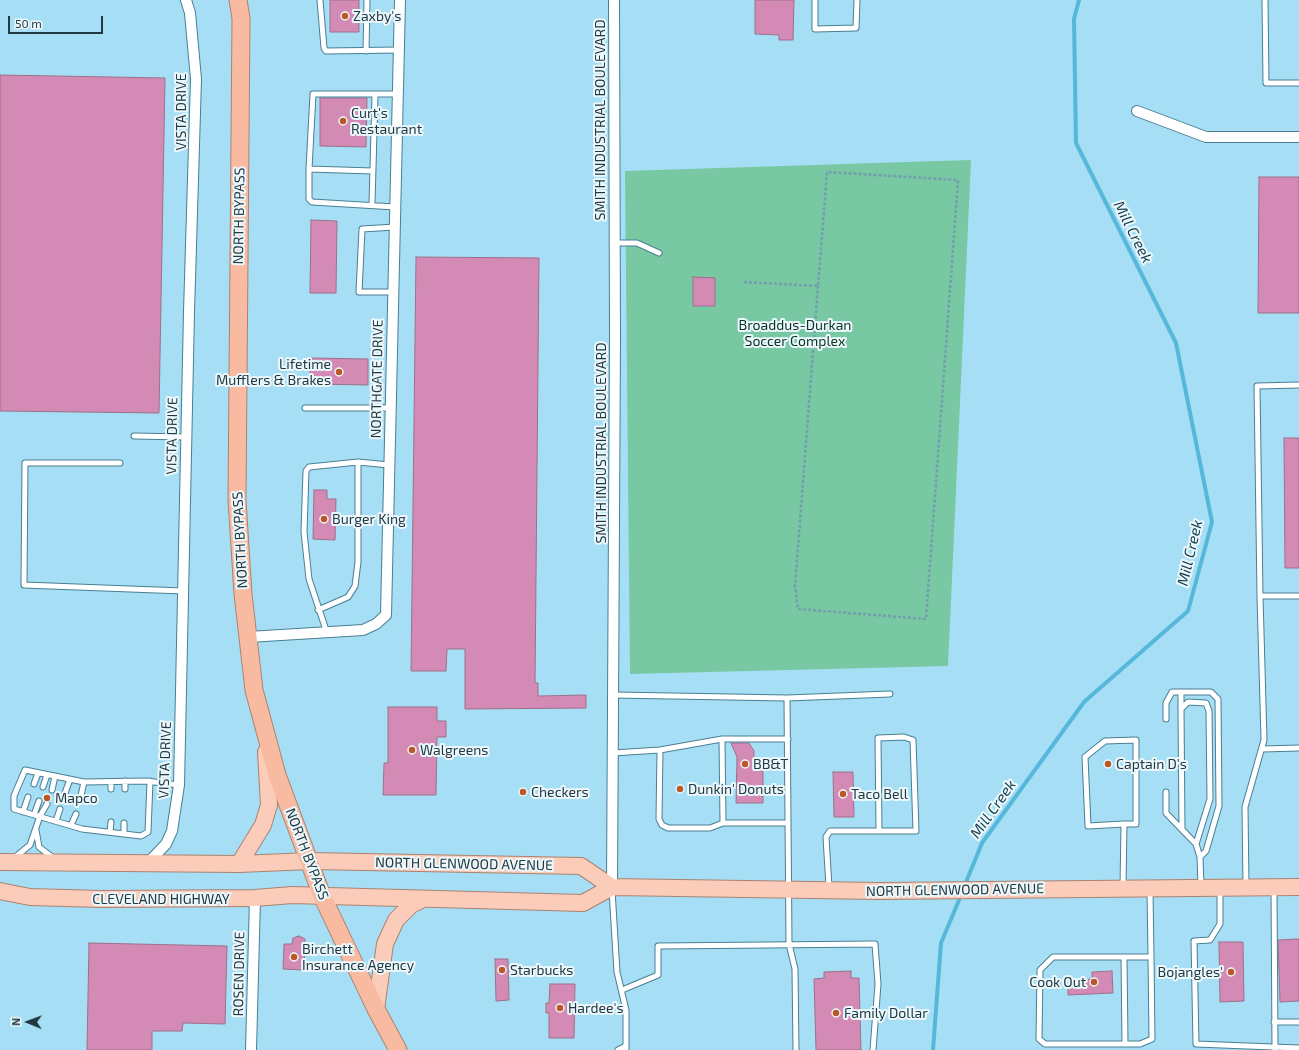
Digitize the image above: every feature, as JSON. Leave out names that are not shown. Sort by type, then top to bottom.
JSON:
[{"type":"highway","name":"NORTH BYPASS","points":[[238,0],[241,18],[237,500],[239,544],[254,690],[277,775],[322,896],[376,1009],[398,1050]]},
{"type":"main road","points":[[240,864],[264,825],[269,805],[269,787],[262,718]]},
{"type":"main road","points":[[3,863],[240,864],[310,861]]},
{"type":"main road","name":"NORTH GLENWOOD AVENUE","points":[[310,861],[581,866],[612,887]]},
{"type":"main road","name":"NORTH GLENWOOD AVENUE","points":[[322,896],[582,903],[612,887],[879,891],[1299,887]]},
{"type":"main road","name":"CLEVELAND HIGHWAY","points":[[0,891],[30,897],[101,899],[255,898],[292,895],[322,896]]},
{"type":"main road","points":[[376,1009],[385,944],[396,920],[411,905],[423,899]]},
{"type":"street","name":"VISTA DRIVE","points":[[147,864],[166,844],[172,831],[179,785],[186,437],[196,79],[190,13],[186,0]]},
{"type":"street","name":"NORTHGATE DRIVE","points":[[248,637],[290,633],[327,633],[363,630],[376,624],[386,614],[400,0]]},
{"type":"street","name":"SMITH INDUSTRIAL BOULEVARD","points":[[612,887],[616,243],[614,0]]},
{"type":"street","points":[[1138,111],[1206,137],[1299,137]]},
{"type":"street","name":"ROSEN DRIVE","points":[[251,1050],[255,898]]},
{"type":"lane","points":[[320,0],[324,48],[326,51],[399,50]]},
{"type":"lane","points":[[366,51],[367,0]]},
{"type":"lane","points":[[815,0],[815,29],[856,28],[857,0]]},
{"type":"lane","points":[[1265,0],[1266,82],[1299,83]]},
{"type":"lane","points":[[395,207],[372,204],[312,202],[309,199],[309,169],[312,94],[398,94]]},
{"type":"lane","points":[[372,204],[375,95]]},
{"type":"lane","points":[[309,169],[373,171]]},
{"type":"lane","points":[[393,292],[359,292],[362,229],[395,227]]},
{"type":"lane","points":[[616,243],[637,242],[658,253]]},
{"type":"lane","points":[[1246,888],[1245,807],[1264,740],[1257,386],[1299,385]]},
{"type":"lane","points":[[305,408],[391,408]]},
{"type":"lane","points":[[134,436],[186,437]]},
{"type":"lane","points":[[318,610],[348,597],[355,586],[358,562],[358,462]]},
{"type":"lane","points":[[327,633],[318,610],[309,579],[304,532],[306,472],[309,467],[358,462],[389,465]]},
{"type":"lane","points":[[120,463],[25,463],[24,585],[183,591]]},
{"type":"lane","points":[[1260,596],[1299,596]]},
{"type":"lane","points":[[1166,719],[1166,703],[1172,692],[1211,692],[1218,699],[1219,806],[1206,851],[1200,856]]},
{"type":"lane","points":[[1181,692],[1182,829]]},
{"type":"lane","points":[[614,695],[788,698],[890,694]]},
{"type":"lane","points":[[788,698],[790,944],[795,969],[796,1050]]},
{"type":"lane","points":[[1181,709],[1188,702],[1206,703],[1209,711],[1210,799],[1196,844]]},
{"type":"lane","points":[[829,890],[826,837],[830,831],[879,831],[916,831],[913,740],[904,737],[878,738],[879,831]]},
{"type":"lane","points":[[614,753],[660,750],[722,739],[788,739]]},
{"type":"lane","points":[[722,739],[722,823]]},
{"type":"lane","points":[[1136,740],[1136,824],[1124,824],[1088,826],[1085,757],[1105,741],[1136,740]]},
{"type":"lane","points":[[1262,749],[1299,748]]},
{"type":"lane","points":[[660,750],[659,818],[662,825],[668,828],[710,828],[722,823],[788,823]]},
{"type":"lane","points":[[150,781],[148,832],[141,836],[82,829],[14,809],[14,796],[19,781],[25,770],[84,782],[150,781],[179,785]]},
{"type":"lane","points":[[34,784],[38,772]]},
{"type":"lane","points":[[43,787],[47,775]]},
{"type":"lane","points":[[52,790],[54,776]]},
{"type":"lane","points":[[64,796],[70,780]]},
{"type":"lane","points":[[125,781],[125,789]]},
{"type":"lane","points":[[80,800],[84,782]]},
{"type":"lane","points":[[111,782],[111,788]]},
{"type":"lane","points":[[1166,792],[1166,813],[1196,844],[1200,856],[1201,888]]},
{"type":"lane","points":[[23,812],[28,798]]},
{"type":"lane","points":[[34,815],[39,801]]},
{"type":"lane","points":[[3,863],[27,849],[40,816],[47,804]]},
{"type":"lane","points":[[56,821],[60,809]]},
{"type":"lane","points":[[71,825],[76,814]]},
{"type":"lane","points":[[110,832],[111,822]]},
{"type":"lane","points":[[124,823],[124,834]]},
{"type":"lane","points":[[1123,888],[1124,824]]},
{"type":"lane","points":[[36,829],[39,847],[48,855],[68,864]]},
{"type":"lane","points":[[612,887],[617,972],[626,1010],[626,1048],[618,1050]]},
{"type":"lane","points":[[1274,887],[1275,1049]]},
{"type":"lane","points":[[1150,888],[1151,957],[1152,1039],[1140,1044],[1045,1044],[1038,1039],[1040,970],[1053,956],[1151,957]]},
{"type":"lane","points":[[1220,888],[1220,924],[1210,940],[1194,942],[1196,1044],[1275,1049],[1299,1048]]},
{"type":"lane","points":[[622,990],[658,975],[658,946],[875,944],[878,984],[873,1050]]},
{"type":"lane","points":[[1124,957],[1125,1044]]},
{"type":"lane","points":[[1274,1022],[1299,1022]]},
{"type":"path","points":[[827,172],[958,180],[926,619],[798,609],[795,586],[818,286],[827,172]]},
{"type":"path","points":[[744,282],[818,286]]},
{"type":"green space","name":"Broaddus-Durkan Soccer Complex","points":[[971,160],[948,666],[630,674],[625,171]]},
{"type":"building","name":"Zaxby's","points":[[330,0],[359,0],[359,32],[330,32]]},
{"type":"building","points":[[755,0],[794,0],[793,40],[779,40],[779,35],[755,34]]},
{"type":"building","points":[[0,75],[165,78],[159,413],[0,411]]},
{"type":"building","name":"Curt's Restaurant","points":[[320,98],[367,98],[366,147],[320,146]]},
{"type":"building","points":[[1259,177],[1299,177],[1299,313],[1258,313]]},
{"type":"building","points":[[311,220],[337,221],[336,293],[310,293]]},
{"type":"building","points":[[416,257],[539,258],[535,683],[538,683],[538,696],[586,695],[586,708],[465,709],[465,649],[447,649],[446,671],[411,671]]},
{"type":"building","points":[[693,277],[715,278],[715,306],[693,306]]},
{"type":"building","name":"Lifetime Mufflers & Brakes","points":[[310,358],[368,359],[368,385],[310,384]]},
{"type":"building","points":[[1284,438],[1299,438],[1299,568],[1285,568]]},
{"type":"building","name":"Burger King","points":[[314,490],[327,490],[327,499],[336,499],[335,540],[313,539]]},
{"type":"building","name":"Walgreens","points":[[388,707],[437,707],[437,721],[446,721],[446,737],[437,737],[436,795],[383,795],[384,763],[388,763]]},
{"type":"building","name":"BB&T","points":[[731,743],[749,743],[754,751],[753,770],[763,771],[763,803],[736,803],[737,757]]},
{"type":"building","name":"Taco Bell","points":[[833,772],[853,772],[854,817],[834,817]]},
{"type":"building","name":"Birchett Insurance Agency","points":[[299,936],[305,939],[304,970],[283,969],[284,944],[292,944],[293,938]]},
{"type":"building","points":[[1299,939],[1299,1001],[1280,1002],[1278,940]]},
{"type":"building","name":"Bojangles'","points":[[1219,942],[1243,942],[1244,1001],[1220,1002]]},
{"type":"building","points":[[89,943],[227,946],[225,1024],[183,1023],[182,1031],[152,1031],[152,1050],[87,1050]]},
{"type":"building","name":"Starbucks","points":[[495,959],[508,959],[509,1000],[496,1001]]},
{"type":"building","points":[[851,971],[851,978],[859,978],[861,1050],[816,1050],[814,979],[824,978],[824,972]]},
{"type":"building","name":"Cook Out","points":[[1112,971],[1113,993],[1068,995],[1068,984],[1076,984],[1075,980],[1092,979],[1092,972]]},
{"type":"building","name":"Hardee's","points":[[550,984],[575,984],[574,1038],[549,1038],[549,1013],[546,1013],[546,1003],[549,1003]]},
{"type":"waterway","name":"Mill Creek","points":[[964,887],[982,843],[1084,702],[1188,611],[1212,522],[1176,343],[1076,143],[1074,19],[1079,0]]},
{"type":"waterway","name":"Mill Creek","points":[[933,1050],[941,943],[962,893]]},
{"type":"place","name":"Zaxby's","points":[[345,16]]},
{"type":"place","name":"Curt's Restaurant","points":[[343,121]]},
{"type":"place","name":"Lifetime Mufflers & Brakes","points":[[339,372]]},
{"type":"place","name":"Burger King","points":[[324,519]]},
{"type":"place","name":"Walgreens","points":[[412,750]]},
{"type":"place","name":"BB&T","points":[[745,764]]},
{"type":"place","name":"Captain D's","points":[[1108,764]]},
{"type":"place","name":"Dunkin' Donuts","points":[[680,789]]},
{"type":"place","name":"Checkers","points":[[523,792]]},
{"type":"place","name":"Taco Bell","points":[[843,794]]},
{"type":"place","name":"Mapco","points":[[47,798]]},
{"type":"place","name":"Birchett Insurance Agency","points":[[294,957]]},
{"type":"place","name":"Starbucks","points":[[502,970]]},
{"type":"place","name":"Bojangles'","points":[[1231,972]]},
{"type":"place","name":"Cook Out","points":[[1094,982]]},
{"type":"place","name":"Hardee's","points":[[560,1008]]},
{"type":"place","name":"Family Dollar","points":[[836,1013]]}]
